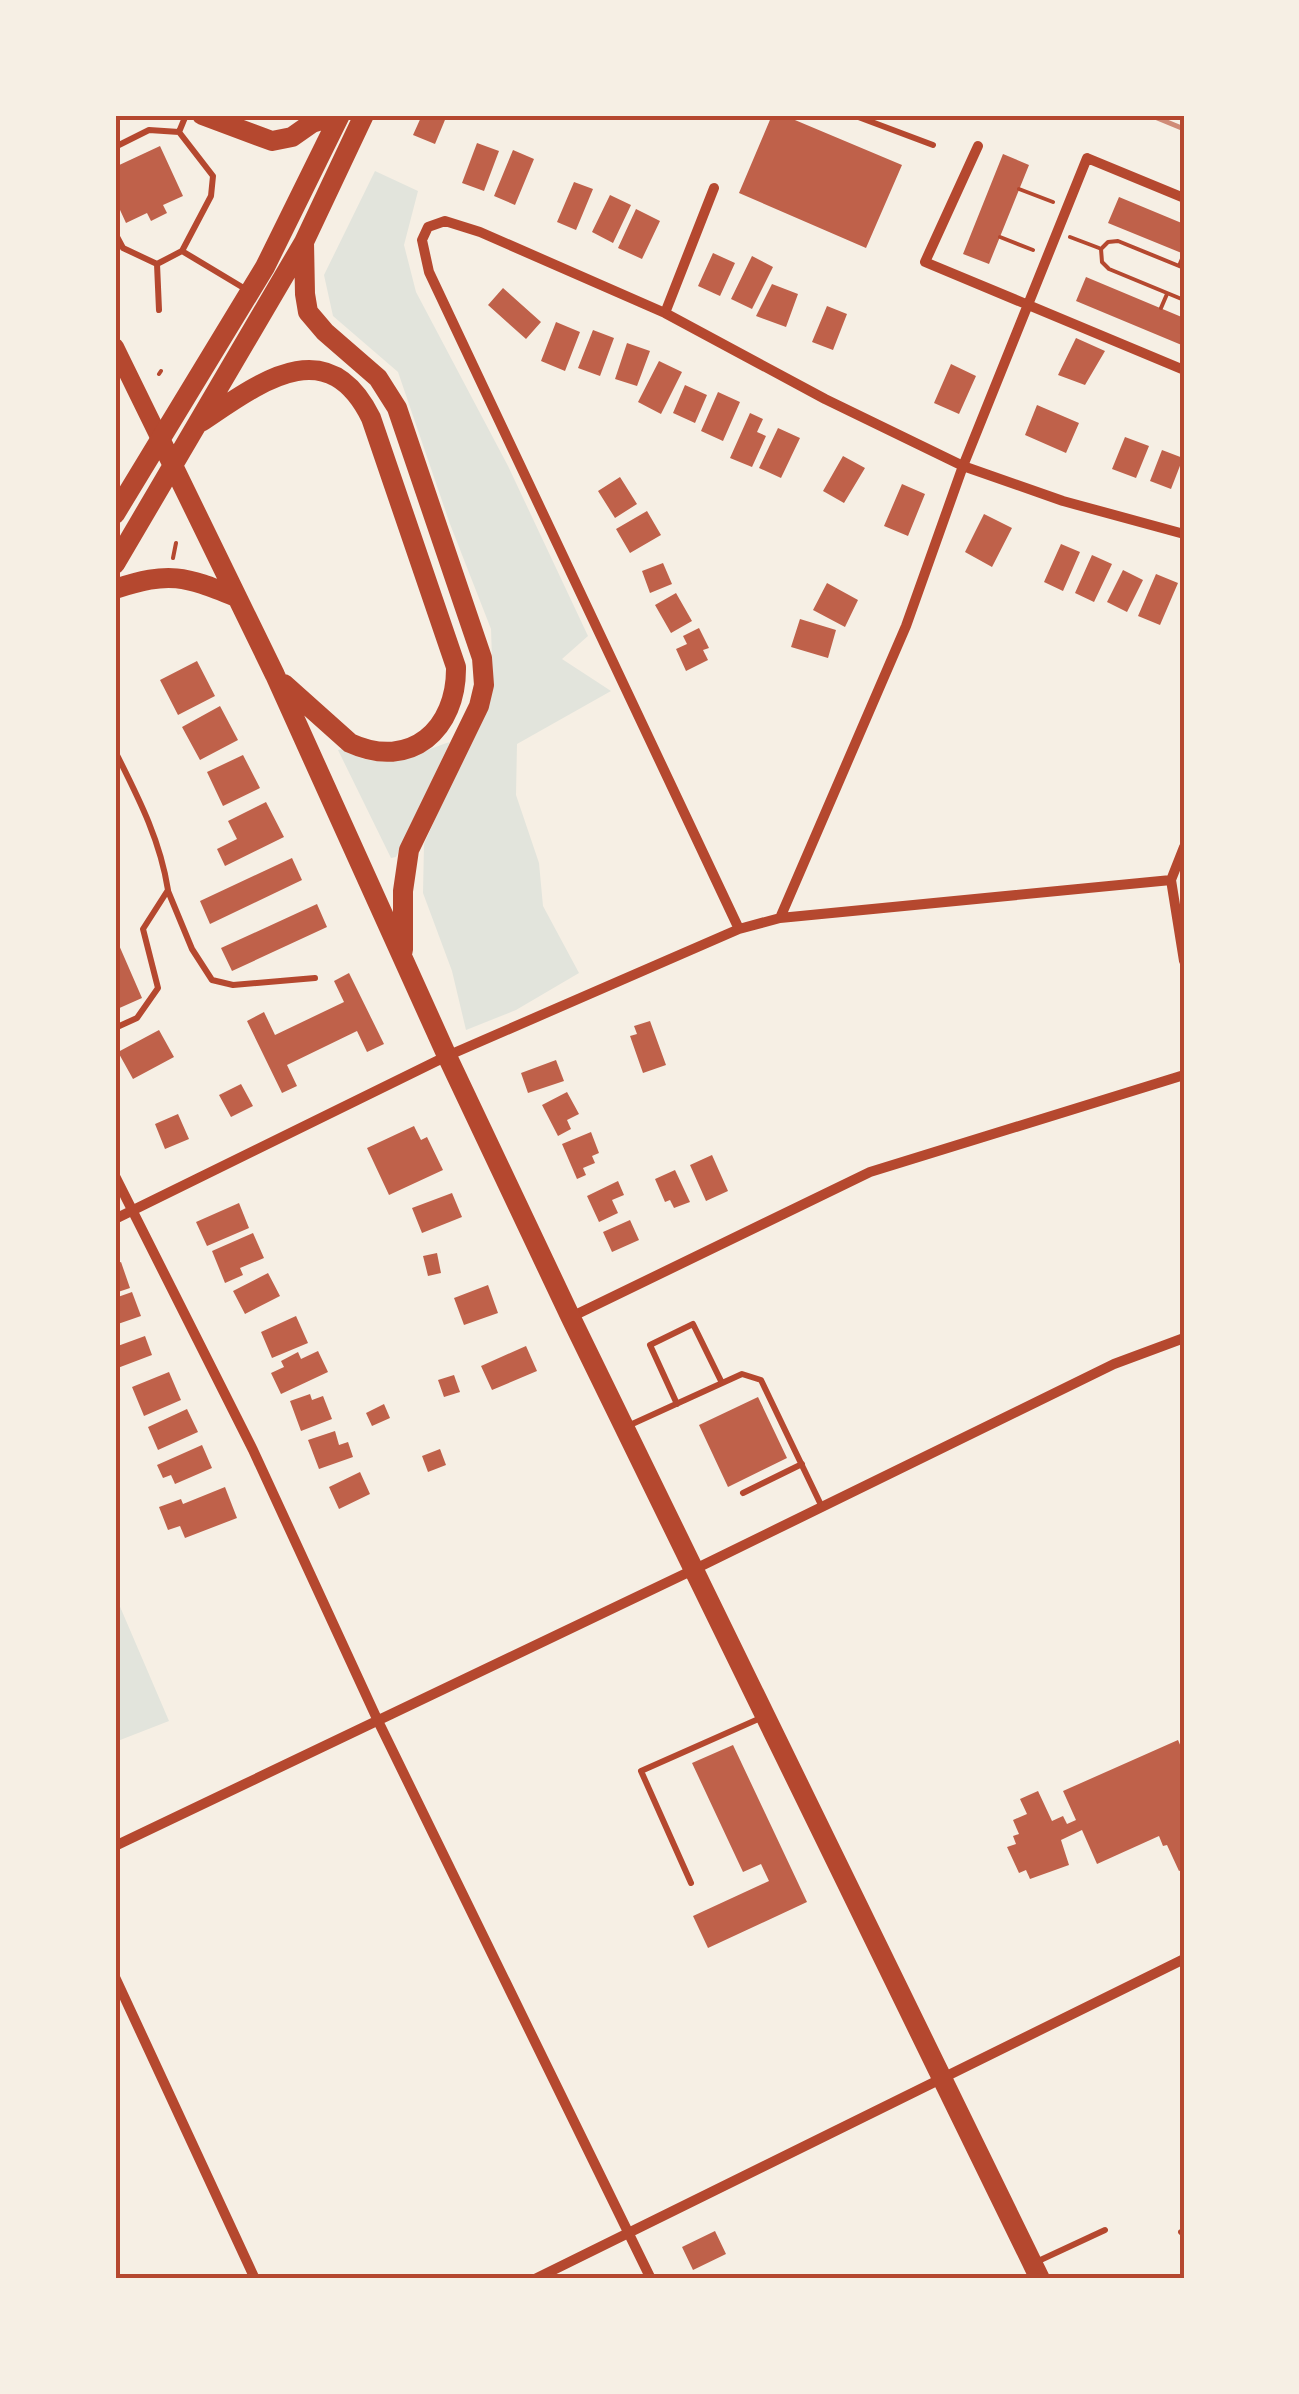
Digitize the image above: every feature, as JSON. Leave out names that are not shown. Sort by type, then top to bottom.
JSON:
[{"type":"highway","points":[[202,115],[272,141],[292,137],[312,123],[340,115]]},
{"type":"highway","points":[[119,505],[250,291],[340,115]]},
{"type":"highway","points":[[115,564],[304,242],[364,115]]},
{"type":"highway","points":[[304,242],[308,312],[325,332],[366,365],[388,392],[482,658],[484,684],[474,719],[409,850],[403,890],[403,957]]},
{"type":"highway","points":[[201,422],[261,382],[295,370],[312,370],[334,377],[359,397],[371,418],[452,656],[456,686],[448,716],[433,734],[405,749],[378,751],[362,748],[339,735],[275,675]]},
{"type":"highway","points":[[161,440],[275,675],[570,1318],[1036,2271]]},
{"type":"highway","points":[[115,588],[160,576],[176,576],[236,597]]},
{"type":"main road","points":[[115,347],[161,440]]},
{"type":"street","points":[[978,146],[925,262],[1184,370]]},
{"type":"street","points":[[780,918],[906,626],[963,466],[1087,158],[1184,198]]},
{"type":"street","points":[[664,313],[714,188]]},
{"type":"street","points":[[739,928],[429,272],[422,240],[428,228],[445,221],[480,232],[664,313],[825,399],[963,466],[1063,501],[1184,534]]},
{"type":"street","points":[[1184,848],[1171,880],[1184,961]]},
{"type":"street","points":[[115,1220],[447,1056],[739,928],[780,918],[1171,880]]},
{"type":"street","points":[[570,1318],[870,1172],[1184,1075]]},
{"type":"street","points":[[115,1176],[253,1450],[378,1721],[651,2279]]},
{"type":"street","points":[[115,1846],[694,1570],[1114,1364],[1184,1338]]},
{"type":"street","points":[[535,2279],[1184,1959]]},
{"type":"street","points":[[115,1977],[255,2279]]},
{"type":"lane","points":[[179,132],[186,115]]},
{"type":"lane","points":[[853,115],[933,145]]},
{"type":"lane","points":[[115,146],[149,130],[179,132],[213,176],[211,196],[182,251],[157,264]]},
{"type":"lane","points":[[115,233],[124,248],[157,264]]},
{"type":"lane","points":[[182,251],[250,291]]},
{"type":"lane","points":[[157,264],[159,310]]},
{"type":"lane","points":[[115,752],[148,817],[162,855],[168,890],[192,949],[212,980],[245,984],[315,978]]},
{"type":"lane","points":[[115,1028],[137,1018],[158,988],[143,929],[168,890]]},
{"type":"lane","points":[[676,1404],[650,1345],[693,1324],[722,1383]]},
{"type":"lane","points":[[624,1428],[742,1374],[761,1380],[822,1507]]},
{"type":"lane","points":[[743,1493],[802,1464]]},
{"type":"lane","points":[[690,1883],[641,1771],[764,1716]]},
{"type":"lane","points":[[1036,2271],[1105,2230]]},
{"type":"path","points":[[1019,189],[1067,207]]},
{"type":"path","points":[[1057,232],[1101,249]]},
{"type":"path","points":[[1000,238],[1046,256]]},
{"type":"path","points":[[1184,254],[1181,267],[1118,242],[1108,242],[1101,249],[1100,258],[1109,269],[1184,300]]},
{"type":"path","points":[[1161,308],[1167,294]]},
{"type":"path","points":[[173,559],[176,543]]},
{"type":"shaded area","points":[[375,171],[418,191],[404,245],[416,292],[508,466],[588,636],[562,659],[611,691],[517,744],[516,795],[539,863],[543,906],[579,973],[516,1010],[466,1030],[452,971],[423,893],[424,844],[493,689],[491,629],[398,372],[333,316],[324,275]]},
{"type":"shaded area","points":[[450,742],[396,857],[391,858],[338,750],[383,761],[409,757]]},
{"type":"shaded area","points":[[115,1595],[169,1721],[115,1742]]},
{"type":"building","points":[[422,115],[447,115],[435,144],[413,135]]},
{"type":"building","points":[[772,115],[783,115],[902,165],[866,248],[739,193]]},
{"type":"building","points":[[477,143],[499,151],[484,191],[462,183]]},
{"type":"building","points":[[160,146],[183,196],[163,205],[167,213],[151,221],[147,213],[126,223],[115,199],[115,167]]},
{"type":"building","points":[[513,150],[534,159],[515,205],[494,196]]},
{"type":"building","points":[[1003,154],[1029,165],[989,264],[963,254]]},
{"type":"building","points":[[574,182],[593,189],[576,230],[557,222]]},
{"type":"building","points":[[610,195],[631,205],[613,243],[592,232]]},
{"type":"building","points":[[1119,197],[1184,224],[1184,254],[1108,223]]},
{"type":"building","points":[[636,209],[660,221],[642,259],[618,248]]},
{"type":"building","points":[[713,253],[735,263],[720,296],[698,286]]},
{"type":"building","points":[[752,256],[773,267],[752,309],[731,299]]},
{"type":"building","points":[[1086,277],[1184,318],[1184,346],[1076,301]]},
{"type":"building","points":[[772,284],[798,294],[786,327],[756,316]]},
{"type":"building","points":[[503,288],[541,322],[526,339],[488,305]]},
{"type":"building","points":[[827,306],[847,314],[833,350],[812,342]]},
{"type":"building","points":[[556,322],[580,332],[565,371],[541,361]]},
{"type":"building","points":[[593,330],[614,338],[600,376],[578,368]]},
{"type":"building","points":[[1076,338],[1105,351],[1085,385],[1058,375]]},
{"type":"building","points":[[627,343],[650,351],[637,386],[615,379]]},
{"type":"building","points":[[659,361],[682,372],[661,414],[638,402]]},
{"type":"building","points":[[951,364],[976,376],[959,414],[934,403]]},
{"type":"building","points":[[685,385],[707,395],[695,423],[673,413]]},
{"type":"building","points":[[718,392],[740,402],[723,441],[701,431]]},
{"type":"building","points":[[1037,405],[1079,423],[1066,453],[1025,435]]},
{"type":"building","points":[[750,413],[763,419],[757,432],[766,436],[752,467],[730,458]]},
{"type":"building","points":[[778,428],[800,438],[781,478],[759,468]]},
{"type":"building","points":[[1125,437],[1149,446],[1136,478],[1112,469]]},
{"type":"building","points":[[1162,450],[1183,458],[1171,489],[1150,481]]},
{"type":"building","points":[[843,456],[865,468],[844,503],[823,491]]},
{"type":"building","points":[[620,477],[637,504],[615,518],[598,491]]},
{"type":"building","points":[[902,484],[925,494],[908,536],[884,526]]},
{"type":"building","points":[[647,511],[661,535],[630,553],[616,529]]},
{"type":"building","points":[[984,514],[1012,528],[992,567],[965,552]]},
{"type":"building","points":[[1061,544],[1080,552],[1063,591],[1044,582]]},
{"type":"building","points":[[1092,555],[1112,564],[1094,602],[1075,593]]},
{"type":"building","points":[[663,563],[672,584],[650,593],[642,571]]},
{"type":"building","points":[[1123,570],[1143,580],[1127,612],[1107,602]]},
{"type":"building","points":[[1156,574],[1178,583],[1160,625],[1138,616]]},
{"type":"building","points":[[827,583],[858,600],[845,627],[813,610]]},
{"type":"building","points":[[676,593],[692,621],[671,633],[655,605]]},
{"type":"building","points":[[800,619],[836,630],[828,658],[791,647]]},
{"type":"building","points":[[699,628],[709,648],[703,650],[708,660],[686,671],[676,649],[687,644],[683,636]]},
{"type":"building","points":[[197,661],[215,696],[178,715],[160,680]]},
{"type":"building","points":[[220,706],[238,740],[200,760],[182,727]]},
{"type":"building","points":[[243,755],[260,788],[223,806],[207,772]]},
{"type":"building","points":[[266,802],[284,837],[225,866],[217,849],[237,839],[228,821]]},
{"type":"building","points":[[292,858],[302,880],[210,924],[200,901]]},
{"type":"building","points":[[317,904],[327,927],[232,971],[221,948]]},
{"type":"building","points":[[115,936],[142,998],[115,1010]]},
{"type":"building","points":[[349,973],[384,1044],[367,1052],[357,1031],[287,1065],[297,1086],[282,1093],[247,1021],[264,1012],[275,1035],[344,1002],[334,981]]},
{"type":"building","points":[[650,1021],[666,1065],[643,1073],[630,1036],[637,1034],[634,1026]]},
{"type":"building","points":[[159,1030],[174,1057],[133,1079],[118,1052]]},
{"type":"building","points":[[556,1060],[564,1081],[528,1093],[521,1073]]},
{"type":"building","points":[[241,1084],[253,1106],[231,1117],[219,1095]]},
{"type":"building","points":[[567,1092],[579,1114],[567,1120],[571,1129],[558,1136],[542,1105]]},
{"type":"building","points":[[178,1114],[189,1139],[165,1149],[155,1124]]},
{"type":"building","points":[[414,1126],[421,1140],[427,1137],[443,1170],[389,1195],[367,1148]]},
{"type":"building","points":[[591,1132],[599,1153],[592,1156],[595,1163],[583,1168],[586,1175],[577,1179],[562,1144]]},
{"type":"building","points":[[712,1155],[728,1191],[706,1201],[690,1165]]},
{"type":"building","points":[[675,1170],[690,1202],[674,1208],[670,1200],[665,1202],[655,1179]]},
{"type":"building","points":[[618,1181],[624,1195],[612,1200],[618,1213],[599,1222],[587,1196]]},
{"type":"building","points":[[452,1193],[462,1217],[422,1233],[412,1208]]},
{"type":"building","points":[[239,1203],[249,1228],[207,1246],[196,1222]]},
{"type":"building","points":[[630,1220],[639,1240],[612,1252],[603,1232]]},
{"type":"building","points":[[253,1233],[264,1258],[240,1268],[243,1275],[225,1283],[212,1251]]},
{"type":"building","points":[[437,1253],[441,1273],[428,1276],[423,1256]]},
{"type":"building","points":[[121,1262],[130,1288],[115,1293],[115,1264]]},
{"type":"building","points":[[268,1273],[280,1296],[245,1314],[233,1291]]},
{"type":"building","points":[[488,1285],[498,1313],[464,1325],[454,1298]]},
{"type":"building","points":[[132,1292],[141,1316],[115,1325],[115,1298]]},
{"type":"building","points":[[296,1316],[308,1343],[272,1358],[261,1332]]},
{"type":"building","points":[[145,1336],[152,1355],[115,1369],[115,1347]]},
{"type":"building","points":[[526,1346],[537,1371],[492,1390],[481,1366]]},
{"type":"building","points":[[318,1351],[328,1372],[281,1394],[271,1373],[284,1367],[281,1361],[298,1352],[301,1359]]},
{"type":"building","points":[[169,1372],[181,1400],[144,1416],[132,1387]]},
{"type":"building","points":[[454,1375],[460,1392],[444,1397],[438,1380]]},
{"type":"building","points":[[310,1394],[312,1400],[323,1396],[332,1419],[301,1431],[290,1401]]},
{"type":"building","points":[[758,1397],[787,1458],[728,1487],[699,1425]]},
{"type":"building","points":[[384,1404],[390,1418],[372,1426],[366,1413]]},
{"type":"building","points":[[187,1409],[198,1432],[158,1450],[148,1427]]},
{"type":"building","points":[[335,1431],[339,1445],[348,1442],[353,1457],[319,1469],[308,1440]]},
{"type":"building","points":[[202,1445],[212,1468],[175,1484],[171,1475],[163,1478],[157,1465]]},
{"type":"building","points":[[440,1449],[446,1465],[428,1472],[422,1456]]},
{"type":"building","points":[[360,1472],[370,1494],[339,1509],[329,1487]]},
{"type":"building","points":[[225,1487],[237,1518],[185,1538],[180,1526],[168,1530],[159,1507],[181,1499],[183,1504]]},
{"type":"building","points":[[1178,1740],[1184,1754],[1184,1869],[1179,1871],[1159,1836],[1097,1864],[1082,1830],[1061,1840],[1069,1865],[1030,1879],[1026,1870],[1019,1873],[1007,1847],[1016,1844],[1013,1836],[1019,1834],[1013,1820],[1027,1814],[1020,1799],[1038,1791],[1052,1821],[1063,1816],[1067,1824],[1076,1820],[1063,1791]]},
{"type":"building","points":[[733,1745],[807,1902],[708,1948],[693,1916],[769,1881],[761,1864],[743,1872],[692,1763]]},
{"type":"building","points":[[715,2231],[726,2254],[693,2270],[682,2247]]},
{"type":"railway","points":[[1150,115],[1184,129]]}]
